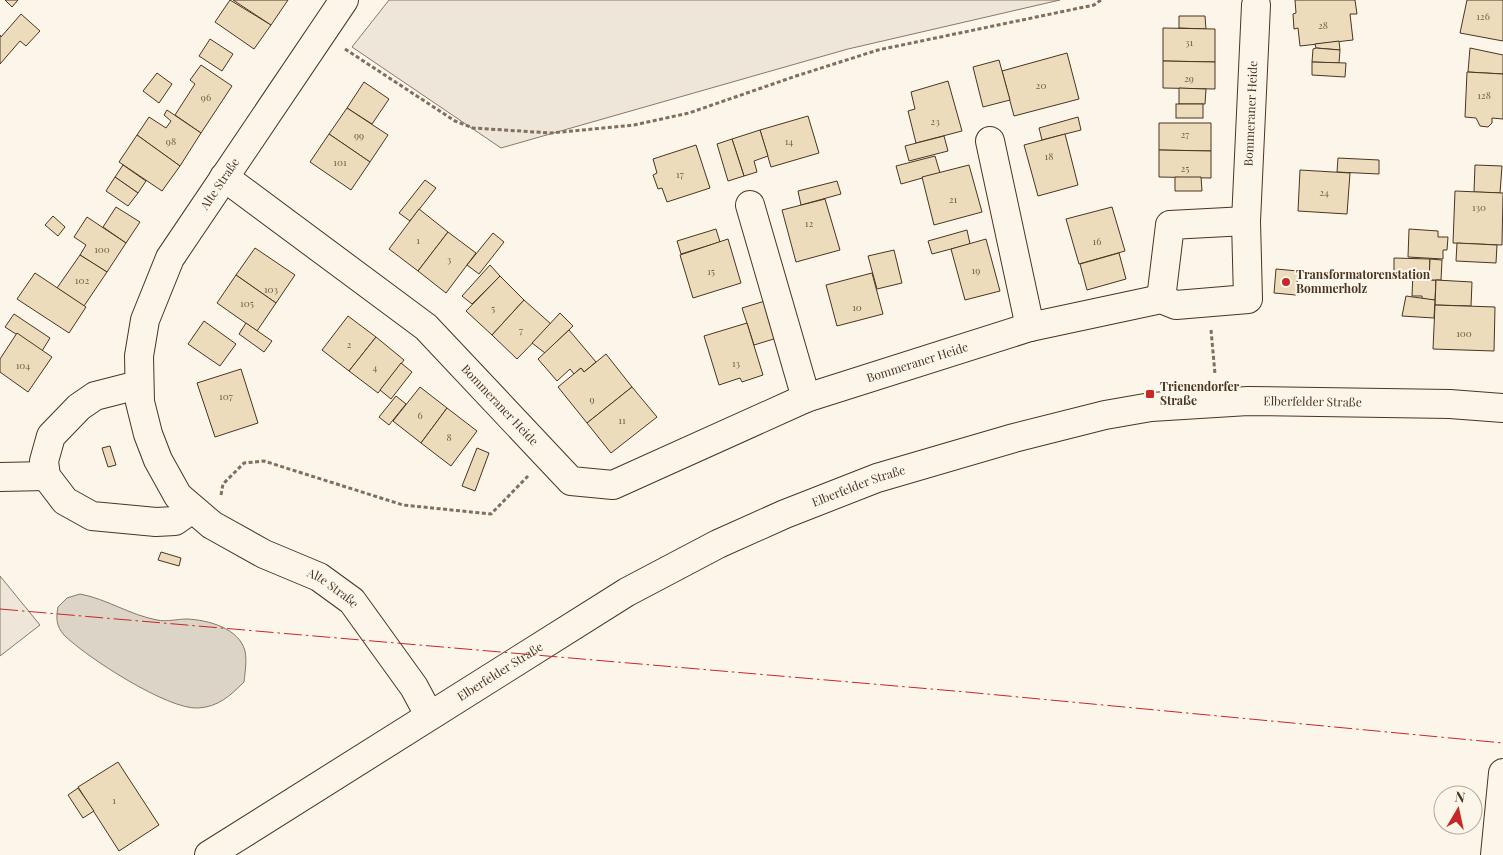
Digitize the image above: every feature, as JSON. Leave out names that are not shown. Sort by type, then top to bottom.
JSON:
[{"type":"main road","name":"Alte Straße","points":[[344,0],[224,177],[166,267],[145,320],[138,385],[148,434],[158,460],[178,496],[202,517],[264,554],[319,577],[352,601],[414,687],[429,715]]},
{"type":"main road","name":"Bommeraner Heide","points":[[224,177],[426,327],[571,481],[613,485],[806,398],[1030,327],[1161,299],[1176,305],[1248,299],[1246,221],[1256,5]]},
{"type":"main road","points":[[990,141],[1030,327]]},
{"type":"main road","points":[[750,205],[806,398]]},
{"type":"main road","points":[[1161,299],[1170,225],[1246,221]]},
{"type":"main road","points":[[138,385],[95,396],[79,407],[51,436],[44,461],[46,476],[65,501],[92,516],[156,522],[202,517]]},
{"type":"main road","name":"Elberfelder Straße","points":[[209,855],[627,592],[718,544],[785,514],[877,478],[1105,415],[1151,407],[1258,401],[1450,404],[1503,408]]},
{"type":"main road","points":[[2,485],[46,476]]},
{"type":"main road","points":[[1495,855],[1503,773]]},
{"type":"path","points":[[322,33],[455,121],[473,128],[551,134],[634,125],[689,112],[878,50],[1094,5],[1101,0]]},
{"type":"path","points":[[1209,302],[1216,403]]},
{"type":"path","points":[[202,517],[223,484],[244,463],[264,461],[404,505],[491,514],[548,456]]},
{"type":"shaded area","points":[[389,0],[1060,0],[848,49],[501,148],[352,47]]},
{"type":"shaded area","points":[[0,576],[40,625],[0,656]]},
{"type":"shaded area","points":[[80,594],[100,599],[147,618],[164,621],[187,619],[204,621],[230,631],[242,643],[245,651],[244,682],[218,703],[198,708],[168,701],[148,692],[90,656],[61,632],[57,622],[58,607],[67,598]]},
{"type":"building","points":[[5,0],[18,0],[12,7]]},
{"type":"building","points":[[230,0],[271,25],[254,49],[215,22]]},
{"type":"building","points":[[233,0],[288,0],[271,25]]},
{"type":"building","points":[[1295,0],[1355,0],[1357,14],[1350,14],[1353,40],[1300,46],[1298,28],[1294,29],[1293,14],[1296,13]]},
{"type":"building","points":[[1467,0],[1503,0],[1503,41],[1460,33]]},
{"type":"building","points":[[21,14],[40,31],[26,46],[20,41],[0,64],[0,35],[1,37]]},
{"type":"building","points":[[1179,16],[1205,16],[1206,29],[1179,28]]},
{"type":"building","points":[[1163,28],[1215,29],[1215,62],[1163,61]]},
{"type":"building","points":[[210,39],[233,54],[222,71],[199,56]]},
{"type":"building","points":[[1339,41],[1340,50],[1316,48],[1315,44]]},
{"type":"building","points":[[1470,48],[1503,55],[1503,74],[1468,72]]},
{"type":"building","points":[[1313,49],[1340,50],[1339,63],[1312,62]]},
{"type":"building","points":[[1067,53],[1079,99],[1014,116],[1002,71]]},
{"type":"building","points":[[999,60],[1010,100],[983,107],[973,67]]},
{"type":"building","points":[[1163,61],[1215,62],[1215,89],[1163,88]]},
{"type":"building","points":[[1312,62],[1346,63],[1345,77],[1312,75]]},
{"type":"building","points":[[201,65],[232,86],[201,133],[175,115],[195,84],[190,80]]},
{"type":"building","points":[[1467,72],[1503,74],[1503,119],[1492,118],[1492,123],[1488,127],[1480,126],[1476,118],[1465,117]]},
{"type":"building","points":[[157,73],[172,84],[159,103],[143,91]]},
{"type":"building","points":[[948,81],[962,131],[916,143],[908,111],[915,109],[911,92]]},
{"type":"building","points":[[364,82],[389,99],[372,124],[347,108]]},
{"type":"building","points":[[1179,88],[1206,89],[1205,104],[1179,104]]},
{"type":"building","points":[[1176,104],[1203,104],[1203,118],[1176,118]]},
{"type":"building","points":[[347,108],[388,135],[370,162],[329,134]]},
{"type":"building","points":[[167,110],[201,133],[180,166],[137,135],[149,117],[166,128],[171,121],[164,115]]},
{"type":"building","points":[[808,116],[819,153],[771,167],[760,130]]},
{"type":"building","points":[[1078,117],[1081,130],[1042,140],[1039,128]]},
{"type":"building","points":[[1159,123],[1211,123],[1211,151],[1159,150]]},
{"type":"building","points":[[760,130],[768,156],[754,161],[757,172],[744,176],[732,139]]},
{"type":"building","points":[[329,134],[370,162],[351,190],[310,162]]},
{"type":"building","points":[[1065,134],[1078,185],[1038,196],[1024,145]]},
{"type":"building","points":[[137,135],[180,166],[162,191],[119,162]]},
{"type":"building","points":[[944,136],[948,151],[909,161],[905,146]]},
{"type":"building","points":[[732,139],[744,176],[728,181],[717,144]]},
{"type":"building","points":[[696,145],[710,188],[667,202],[662,188],[658,189],[653,175],[657,173],[653,159]]},
{"type":"building","points":[[1159,150],[1211,151],[1211,178],[1159,177]]},
{"type":"building","points":[[935,156],[940,173],[901,184],[896,166]]},
{"type":"building","points":[[1338,158],[1379,160],[1379,174],[1337,172]]},
{"type":"building","points":[[123,165],[146,181],[138,193],[115,177]]},
{"type":"building","points":[[969,165],[982,212],[934,225],[922,177]]},
{"type":"building","points":[[1475,165],[1502,166],[1500,193],[1474,192]]},
{"type":"building","points":[[1300,170],[1350,173],[1347,214],[1298,211]]},
{"type":"building","points":[[115,177],[138,193],[128,206],[106,191]]},
{"type":"building","points":[[1175,177],[1201,177],[1202,191],[1175,191]]},
{"type":"building","points":[[425,180],[436,188],[410,221],[399,213]]},
{"type":"building","points":[[837,181],[841,194],[801,205],[798,191]]},
{"type":"building","points":[[1455,191],[1503,193],[1502,245],[1453,243]]},
{"type":"building","points":[[825,199],[840,250],[796,262],[782,210]]},
{"type":"building","points":[[116,207],[140,222],[126,243],[103,227]]},
{"type":"building","points":[[1112,207],[1125,251],[1079,264],[1066,219]]},
{"type":"building","points":[[419,209],[448,232],[418,271],[389,249]]},
{"type":"building","points":[[53,216],[65,227],[58,236],[45,225]]},
{"type":"building","points":[[87,217],[126,243],[107,272],[80,255],[86,245],[74,237]]},
{"type":"building","points":[[716,229],[720,242],[681,254],[677,241]]},
{"type":"building","points":[[1409,229],[1438,231],[1438,237],[1448,237],[1447,250],[1443,250],[1443,259],[1408,257]]},
{"type":"building","points":[[967,230],[970,244],[932,254],[928,241]]},
{"type":"building","points":[[448,232],[476,253],[446,293],[418,271]]},
{"type":"building","points":[[493,233],[504,242],[479,274],[467,265]]},
{"type":"building","points":[[728,239],[741,283],[693,298],[680,255]]},
{"type":"building","points":[[986,239],[1000,291],[965,300],[951,249]]},
{"type":"building","points":[[1457,243],[1497,245],[1496,263],[1456,261]]},
{"type":"building","points":[[255,248],[295,275],[276,303],[236,275]]},
{"type":"building","points":[[894,250],[902,283],[877,289],[868,256]]},
{"type":"building","points":[[1119,253],[1126,279],[1087,290],[1080,264]]},
{"type":"building","points":[[80,255],[107,272],[84,306],[57,288]]},
{"type":"building","points":[[1394,258],[1430,259],[1429,280],[1436,280],[1435,300],[1422,299],[1422,296],[1412,296],[1413,273],[1394,272]]},
{"type":"building","points":[[1430,259],[1442,260],[1441,280],[1429,280]]},
{"type":"building","points":[[490,265],[500,276],[472,304],[462,296]]},
{"type":"building","name":"Transformatorenstation Bommerholz","points":[[1276,269],[1298,271],[1296,295],[1274,293]]},
{"type":"building","points":[[35,273],[86,307],[69,333],[17,299]]},
{"type":"building","points":[[872,273],[883,314],[837,326],[826,285]]},
{"type":"building","points":[[236,275],[276,303],[257,331],[217,303]]},
{"type":"building","points":[[500,276],[524,300],[492,335],[466,311]]},
{"type":"building","points":[[1436,280],[1472,282],[1471,306],[1435,305]]},
{"type":"building","points":[[1406,296],[1435,300],[1434,318],[1402,316]]},
{"type":"building","points":[[524,300],[551,324],[517,359],[492,335]]},
{"type":"building","points":[[765,301],[777,338],[754,345],[742,308]]},
{"type":"building","points":[[1435,305],[1495,307],[1494,351],[1433,349]]},
{"type":"building","points":[[560,313],[573,326],[545,353],[532,343]]},
{"type":"building","points":[[14,314],[50,338],[42,351],[5,327]]},
{"type":"building","points":[[348,316],[376,337],[349,371],[322,350]]},
{"type":"building","points":[[204,321],[236,344],[220,366],[188,344]]},
{"type":"building","points":[[246,323],[272,341],[264,352],[239,334]]},
{"type":"building","points":[[747,323],[763,375],[742,382],[740,378],[719,385],[704,336]]},
{"type":"building","points":[[569,330],[596,362],[584,372],[581,368],[574,374],[570,369],[557,381],[538,359]]},
{"type":"building","points":[[17,333],[52,357],[28,392],[0,372],[0,359]]},
{"type":"building","points":[[376,337],[404,360],[378,393],[349,371]]},
{"type":"building","points":[[606,354],[632,387],[587,423],[558,387],[581,368],[584,372]]},
{"type":"building","points":[[401,363],[412,372],[391,399],[380,390]]},
{"type":"building","points":[[241,369],[258,423],[215,437],[197,383]]},
{"type":"building","points":[[420,387],[447,408],[421,443],[393,421]]},
{"type":"building","points":[[632,387],[657,417],[611,453],[587,423]]},
{"type":"building","points":[[396,396],[406,404],[389,425],[379,417]]},
{"type":"building","points":[[447,408],[477,431],[451,466],[421,443]]},
{"type":"building","points":[[110,446],[116,465],[108,467],[102,448]]},
{"type":"building","points":[[477,448],[489,453],[475,491],[462,486]]},
{"type":"building","points":[[161,552],[181,558],[179,566],[158,560]]},
{"type":"building","points":[[118,762],[159,825],[119,851],[78,787]]},
{"type":"building","points":[[78,788],[94,811],[83,818],[68,795]]},
{"type":"power","points":[[0,609],[966,692],[1503,743]]},
{"type":"place","name":"Transformatorenstation Bommerholz","points":[[1286,282]]},
{"type":"place","name":"Trienendorfer Straße","points":[[1150,394]]}]
